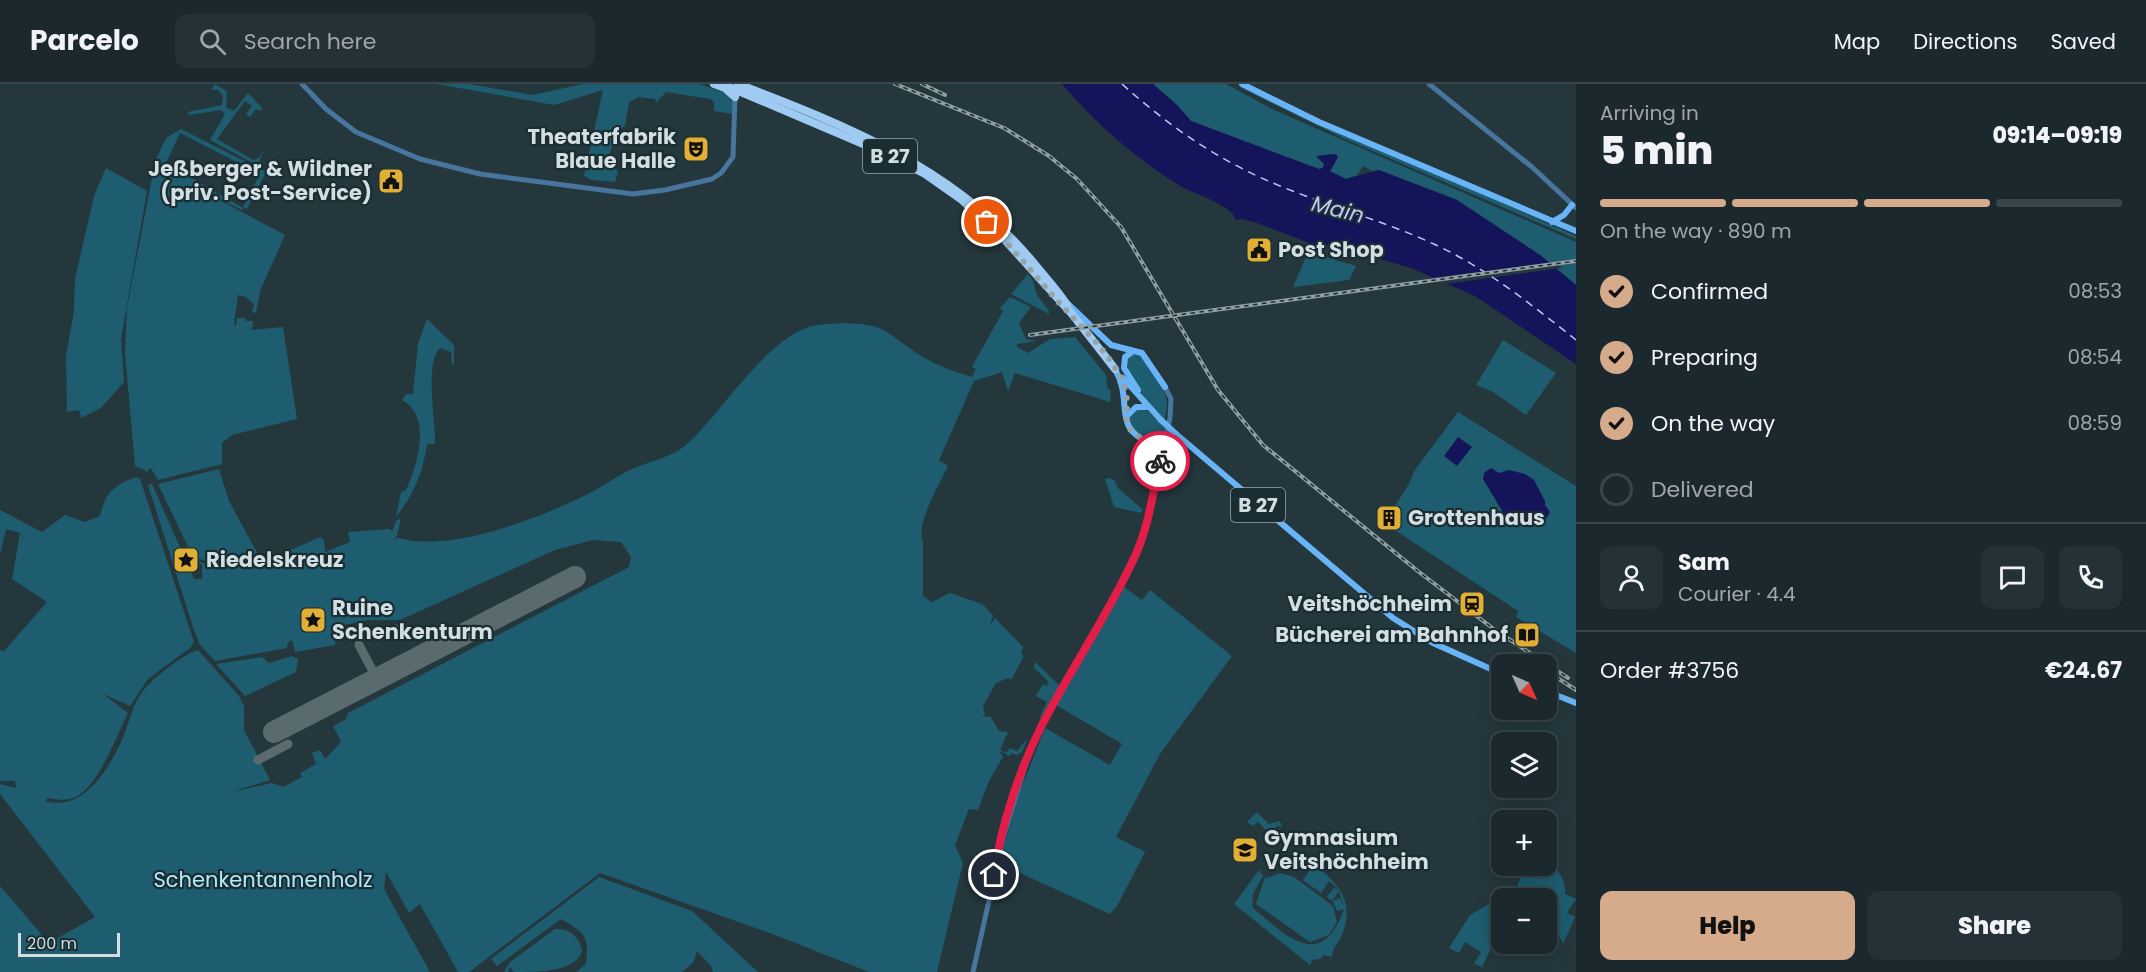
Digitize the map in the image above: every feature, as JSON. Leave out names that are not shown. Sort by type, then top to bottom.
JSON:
[{"type":"highway","points":[[714,84],[725,88],[735,97]]},
{"type":"highway","name":"B 27","points":[[722,84],[855,140],[925,174],[987,222],[1072,314],[1115,369]]},
{"type":"highway","name":"B 27","points":[[738,84],[885,146],[926,168],[967,197],[996,222],[1062,298],[1072,314]]},
{"type":"main road","points":[[1242,84],[1329,127],[1576,231]]},
{"type":"main road","points":[[1552,222],[1574,206]]},
{"type":"main road","points":[[1564,215],[1568,227]]},
{"type":"main road","points":[[1062,298],[1111,345],[1142,353],[1165,387]]},
{"type":"main road","points":[[1132,352],[1125,357],[1124,368],[1143,401]]},
{"type":"main road","points":[[1115,369],[1125,390],[1126,420],[1130,432],[1150,443]]},
{"type":"main road","name":"B 27","points":[[1115,369],[1148,407],[1176,434],[1369,600],[1413,632],[1491,669]]},
{"type":"main road","points":[[1126,420],[1132,408],[1148,407]]},
{"type":"main road","points":[[1557,695],[1576,703]]},
{"type":"street","points":[[302,84],[326,110],[356,132],[420,159],[480,174],[633,194],[665,190],[712,179],[721,173],[733,157],[735,97]]},
{"type":"street","points":[[1429,84],[1517,155],[1574,206]]},
{"type":"street","points":[[973,972],[1000,846],[1028,757],[1041,728],[1117,594],[1136,553],[1147,520],[1170,418],[1171,399],[1165,387]]},
{"type":"street","points":[[1150,443],[1164,446]]},
{"type":"green space","points":[[214,84],[227,91],[226,107],[234,111],[248,93],[263,109],[259,111],[256,109],[250,117],[246,114],[252,106],[245,101],[217,139],[253,160],[259,158],[264,149],[259,163],[253,163],[210,140],[225,114],[221,110],[189,115],[188,112],[222,105],[223,96],[218,90],[212,90]]},
{"type":"green space","points":[[437,84],[469,84],[532,95],[583,84],[699,84],[729,94],[733,103],[733,114],[714,111],[714,102],[710,99],[666,92],[656,103],[655,99],[639,97],[629,102],[625,126],[615,132],[609,158],[618,172],[615,182],[592,180],[584,176],[603,90],[554,105]]},
{"type":"green space","points":[[1153,84],[1226,84],[1272,109],[1576,242],[1576,285],[1540,255],[1457,200],[1363,166],[1357,175],[1346,179],[1330,172],[1335,163],[1331,154],[1317,157],[1324,164],[1323,168],[1319,169],[1191,121]]},
{"type":"green space","points":[[1233,84],[1576,236],[1576,239],[1345,139]]},
{"type":"green space","points":[[181,129],[266,172],[247,209],[243,207],[260,174],[180,133],[166,163],[243,208],[242,210],[197,188],[285,235],[260,291],[256,313],[252,312],[254,304],[246,297],[238,295],[234,324],[236,327],[237,318],[245,318],[246,321],[253,321],[252,330],[283,327],[297,419],[232,435],[222,443],[222,464],[158,480],[150,467],[148,472],[135,466],[125,353],[127,308],[155,162],[166,138]]},
{"type":"green space","points":[[106,168],[147,191],[121,339],[124,382],[101,408],[81,418],[79,410],[67,412],[66,356],[74,311],[75,279],[94,196]]},
{"type":"green space","points":[[1308,252],[1356,266],[1349,280],[1293,287]]},
{"type":"green space","points":[[1028,274],[1033,281],[1037,295],[1049,314],[1011,294]]},
{"type":"green space","name":"Schenkentannenholz","points":[[1010,297],[1031,307],[1019,323],[1026,339],[1037,341],[1017,344],[1017,347],[1028,353],[1050,339],[1075,337],[1106,375],[1107,387],[1111,391],[1110,402],[1015,373],[1008,391],[1002,372],[974,381],[939,460],[948,466],[922,525],[923,596],[932,602],[950,593],[982,604],[993,615],[990,625],[995,618],[1023,647],[1021,654],[1024,656],[1011,680],[1008,678],[996,683],[983,706],[985,715],[982,716],[991,717],[999,731],[1008,732],[1000,750],[1006,753],[1010,748],[1017,751],[1028,738],[1022,752],[1017,755],[1011,753],[1010,756],[999,751],[1003,757],[989,781],[978,810],[969,809],[955,845],[963,863],[937,972],[869,972],[770,933],[600,873],[469,972],[458,972],[420,904],[409,913],[386,872],[384,889],[430,972],[0,972],[0,886],[49,943],[95,917],[0,794],[0,784],[16,788],[15,781],[0,781],[0,650],[4,651],[47,602],[12,579],[20,533],[6,529],[0,554],[0,510],[42,532],[65,515],[85,522],[100,516],[105,501],[116,487],[136,477],[140,479],[194,642],[190,648],[148,679],[130,706],[103,694],[128,713],[100,771],[84,791],[76,797],[62,800],[48,798],[45,801],[58,803],[71,801],[92,787],[115,754],[140,695],[174,663],[198,650],[239,696],[244,706],[244,730],[270,780],[231,792],[272,783],[283,787],[302,777],[300,773],[316,764],[312,753],[320,750],[325,759],[341,742],[333,726],[346,719],[348,713],[629,567],[631,557],[621,542],[593,540],[555,550],[400,620],[367,620],[331,628],[336,645],[295,652],[292,640],[288,642],[287,648],[215,661],[200,645],[193,627],[148,485],[152,484],[194,579],[202,579],[202,565],[197,561],[207,564],[234,556],[241,562],[260,559],[263,563],[262,568],[277,556],[320,537],[324,540],[325,552],[350,542],[348,532],[390,529],[392,532],[396,521],[401,518],[397,536],[393,540],[398,538],[444,541],[469,537],[495,531],[545,513],[588,494],[632,469],[680,449],[700,432],[765,358],[782,342],[800,330],[818,325],[869,325],[887,332],[931,361],[972,377],[976,369],[972,367],[1003,311],[1000,308]]},
{"type":"green space","points":[[427,319],[454,345],[454,364],[452,364],[451,352],[440,348],[435,356],[432,380],[435,444],[427,444],[417,483],[396,517],[401,492],[406,490],[410,480],[420,442],[417,417],[412,407],[402,400],[406,394],[413,394],[418,344]]},
{"type":"green space","points":[[1503,340],[1556,373],[1526,415],[1493,392],[1476,385]]},
{"type":"green space","points":[[1135,353],[1146,361],[1161,383],[1167,407],[1165,419],[1146,399],[1130,375],[1126,359]]},
{"type":"green space","points":[[1136,409],[1148,411],[1165,428],[1163,435],[1154,439],[1136,431],[1131,423],[1130,413]]},
{"type":"green space","points":[[1458,412],[1576,486],[1576,653],[1516,617],[1518,611],[1384,523],[1409,484],[1415,470]]},
{"type":"green space","points":[[219,469],[229,501],[260,558],[243,559],[233,554],[207,561],[193,557],[158,484]]},
{"type":"green space","points":[[1105,479],[1114,480],[1118,488],[1143,510],[1141,513],[1114,507]]},
{"type":"green space","points":[[1124,587],[1142,600],[1150,590],[1232,656],[1160,754],[1116,837],[1145,852],[1117,906],[1110,914],[1011,869],[1004,864],[1001,856],[1020,791],[1045,728],[1110,765],[1122,744],[1056,705]]},
{"type":"green space","points":[[292,656],[298,659],[296,672],[245,696],[216,664],[262,657],[269,663]]},
{"type":"green space","points":[[1035,662],[1060,686],[1042,719],[1040,717],[1047,702],[1036,696],[1043,684],[1047,686],[1048,681],[1034,668]]},
{"type":"green space","points":[[1257,812],[1269,824],[1280,821],[1282,827],[1277,826],[1274,829],[1278,834],[1299,839],[1303,843],[1277,839],[1267,840],[1268,832],[1258,822],[1253,826],[1247,822]]},
{"type":"green space","points":[[1310,859],[1310,862],[1335,883],[1340,891],[1346,909],[1346,920],[1332,957],[1324,955],[1320,959],[1312,960],[1310,965],[1234,904],[1259,870],[1263,876],[1253,894],[1252,907],[1278,929],[1303,943],[1314,944],[1325,939],[1335,928],[1344,909],[1337,911],[1333,901],[1340,898],[1344,907],[1339,891],[1332,901],[1327,897],[1334,888],[1339,890],[1329,881],[1321,893],[1303,880],[1310,870],[1308,862]]},
{"type":"green space","points":[[1557,870],[1564,884],[1565,894],[1576,899],[1567,913],[1575,917],[1563,944],[1557,932],[1557,888],[1517,888],[1521,876],[1557,876]]},
{"type":"green space","points":[[1280,873],[1294,877],[1333,906],[1337,922],[1329,935],[1310,942],[1256,904],[1265,877]]},
{"type":"green space","points":[[599,877],[692,911],[758,972],[713,972],[711,966],[697,951],[693,963],[682,972],[576,972],[586,964],[586,941],[581,932],[561,919],[497,966],[491,959]]},
{"type":"green space","points":[[1491,903],[1491,948],[1482,967],[1474,964],[1481,952],[1465,942],[1459,953],[1449,948],[1470,915]]},
{"type":"green space","points":[[555,929],[573,934],[582,951],[578,958],[564,967],[555,969],[514,972],[510,967],[508,972],[504,972],[510,962]]},
{"type":"water","name":"Main","points":[[1062,84],[1153,84],[1191,121],[1319,169],[1323,168],[1324,164],[1316,156],[1336,154],[1338,157],[1330,171],[1346,179],[1379,170],[1457,200],[1540,255],[1576,285],[1576,364],[1475,296],[1411,268],[1332,245],[1312,244],[1257,223],[1242,219],[1236,220],[1227,209],[1182,187],[1133,153],[1103,127]]},
{"type":"water","points":[[1458,437],[1472,447],[1457,466],[1444,456]]},
{"type":"water","points":[[1491,468],[1499,473],[1509,470],[1525,474],[1534,480],[1550,512],[1544,522],[1504,514],[1483,479],[1484,473]]},
{"type":"pier","points":[[1554,262],[1562,268],[1438,285],[1425,279]]},
{"type":"ferry route","points":[[1122,84],[1180,131],[1212,152],[1292,191],[1389,225],[1436,245],[1509,288],[1576,340]]},
{"type":"taxiway","points":[[386,635],[398,629]]},
{"type":"taxiway","points":[[359,645],[377,679]]},
{"type":"taxiway","points":[[288,725],[290,730]]},
{"type":"taxiway","points":[[258,760],[288,744]]},
{"type":"runway","points":[[274,732],[575,577]]},
{"type":"railway","points":[[895,84],[1004,128],[1049,156],[1077,179],[1121,227],[1218,390],[1263,445],[1419,572],[1495,630],[1568,678]]},
{"type":"railway","points":[[922,84],[945,95]]},
{"type":"railway","points":[[1030,335],[1576,261]]},
{"type":"railway","points":[[1557,678],[1576,690]]},
{"type":"way so far","points":[[987,222],[1072,314],[1115,369],[1125,390],[1127,426],[1130,432],[1144,440],[1164,446],[1160,461]]},
{"type":"place","name":"Theaterfabrik Blaue Halle","points":[[696,149]]},
{"type":"place","name":"Jeßberger & Wildner (priv. Post-Service)","points":[[391,181]]},
{"type":"place","name":"Post Shop","points":[[1259,250]]},
{"type":"place","name":"Grottenhaus","points":[[1389,518]]},
{"type":"place","name":"Riedelskreuz","points":[[186,560]]},
{"type":"place","name":"Veitshöchheim","points":[[1472,604]]},
{"type":"place","name":"Ruine Schenkenturm","points":[[313,620]]},
{"type":"place","name":"Bücherei am Bahnhof","points":[[1527,635]]},
{"type":"place","name":"Gymnasium Veitshöchheim","points":[[1245,850]]},
{"type":"route","points":[[994,875],[1012,801],[1028,757],[1069,676],[1117,594],[1136,553],[1147,520],[1160,461]]}]
